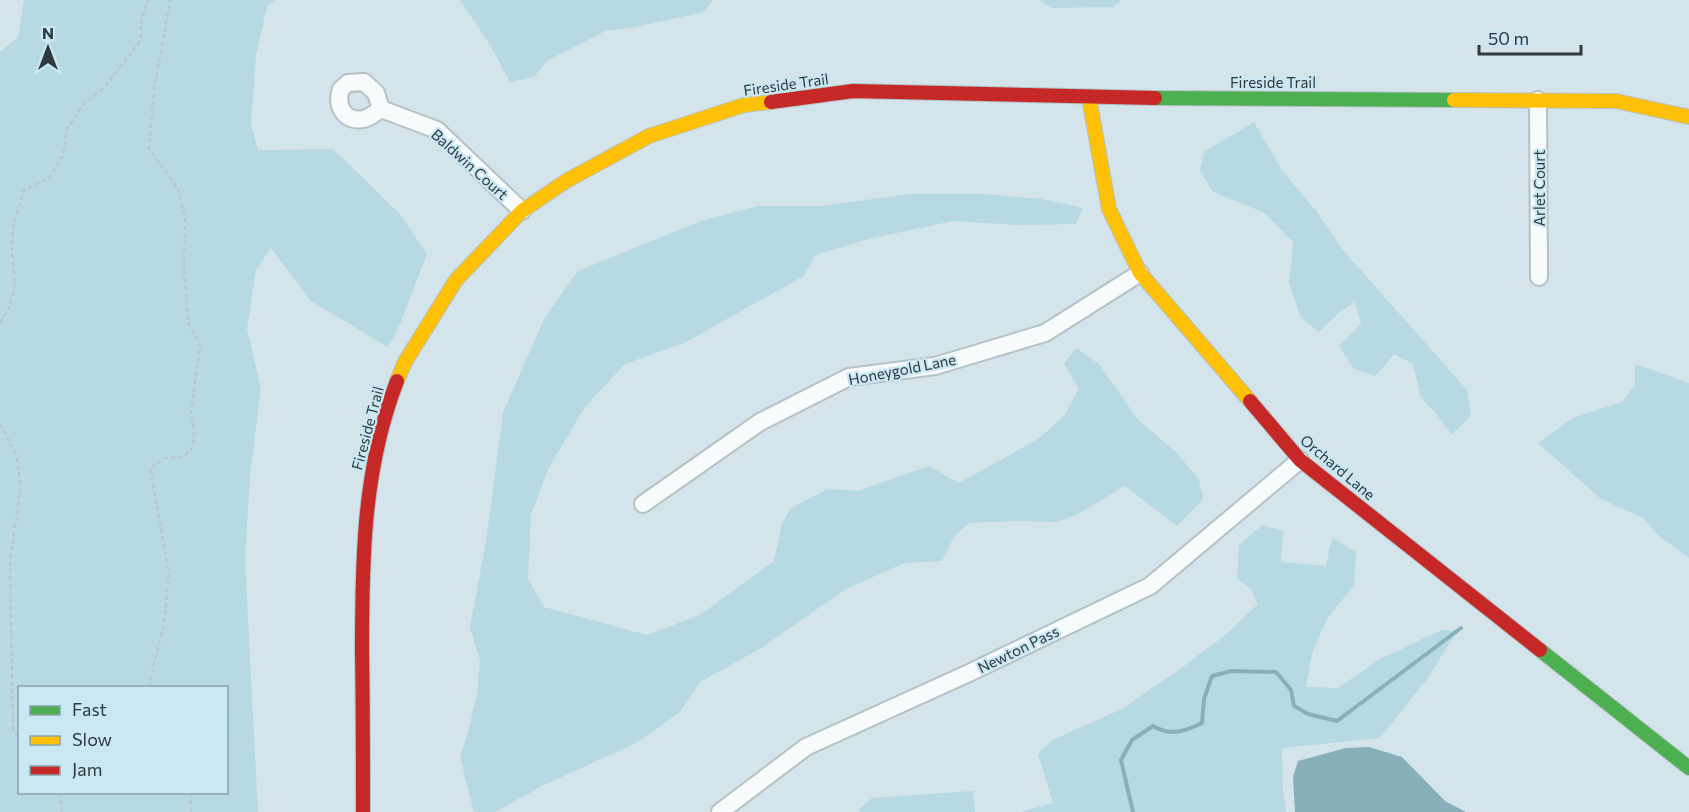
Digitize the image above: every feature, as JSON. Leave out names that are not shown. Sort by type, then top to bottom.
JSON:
[{"type":"street","name":"Fireside Trail","points":[[363,812],[362,579],[370,477],[386,410],[405,362],[456,280],[522,211],[566,181],[649,136],[744,105],[853,91],[1089,98],[1616,101],[1689,117]]},
{"type":"street","name":"Orchard Lane","points":[[1089,98],[1110,209],[1140,273],[1300,460],[1689,768]]},
{"type":"street","name":"Arlet Court","points":[[1538,100],[1539,277]]},
{"type":"street","name":"Baldwin Court","points":[[381,109],[437,130],[522,211]]},
{"type":"street","name":"Honeygold Lane","points":[[643,504],[760,422],[849,377],[935,366],[1045,333],[1140,273]]},
{"type":"street","name":"Newton Pass","points":[[720,812],[806,747],[969,673],[1149,586],[1300,460]]},
{"type":"path","points":[[0,323],[10,306],[15,284],[12,250],[13,226],[24,190],[49,178],[63,156],[66,131],[83,105],[105,87],[141,40],[141,22],[148,0]]},
{"type":"path","points":[[151,686],[150,679],[164,625],[169,573],[150,468],[166,458],[184,457],[193,446],[194,430],[191,413],[200,344],[188,323],[184,268],[185,217],[177,188],[149,149],[154,90],[170,0]]},
{"type":"path","points":[[0,424],[16,454],[21,486],[10,561],[12,730],[18,736]]},
{"type":"path","points":[[60,794],[62,812]]},
{"type":"path","points":[[191,794],[191,812]]},
{"type":"shaded area","points":[[24,0],[275,0],[267,6],[256,55],[251,125],[258,150],[333,149],[400,214],[427,254],[400,324],[388,347],[311,301],[271,248],[256,270],[247,329],[261,389],[250,474],[245,560],[258,812],[0,812],[0,52],[18,37]]},
{"type":"shaded area","points":[[460,0],[713,0],[704,12],[605,31],[547,61],[534,77],[510,82],[489,43]]},
{"type":"shaded area","points":[[1039,0],[1122,0],[1113,7],[1051,8]]},
{"type":"shaded area","points":[[1254,122],[1281,169],[1317,212],[1342,249],[1467,390],[1471,415],[1452,435],[1420,396],[1413,364],[1394,354],[1376,376],[1354,369],[1339,346],[1361,324],[1355,302],[1341,311],[1319,332],[1301,318],[1289,283],[1293,242],[1265,213],[1213,192],[1200,171],[1204,152]]},
{"type":"shaded area","points":[[910,194],[984,194],[1041,199],[1083,208],[1076,224],[1019,225],[953,221],[868,239],[815,255],[804,276],[684,343],[625,364],[585,407],[548,469],[531,515],[528,579],[544,607],[647,635],[700,615],[774,561],[782,524],[790,509],[827,489],[858,491],[929,466],[959,483],[1038,439],[1064,416],[1079,389],[1064,364],[1076,348],[1099,364],[1138,420],[1177,453],[1199,480],[1203,499],[1177,526],[1125,486],[1076,515],[1057,522],[969,523],[954,537],[942,561],[904,563],[844,590],[763,647],[700,682],[680,712],[636,743],[546,784],[495,812],[476,812],[473,809],[460,756],[477,693],[480,661],[470,627],[486,541],[503,413],[544,319],[578,271],[701,221],[758,206],[821,206]]},
{"type":"shaded area","points":[[1635,364],[1689,383],[1689,558],[1659,536],[1643,518],[1601,499],[1538,443],[1573,418],[1622,402],[1635,385]]},
{"type":"shaded area","points":[[1262,525],[1283,531],[1281,562],[1326,566],[1332,538],[1356,552],[1354,585],[1327,619],[1313,650],[1306,687],[1338,688],[1380,659],[1442,630],[1457,631],[1427,679],[1380,738],[1282,748],[1286,812],[1021,812],[1053,803],[1038,754],[1052,740],[1122,709],[1224,636],[1258,604],[1251,589],[1237,578],[1239,545]]},
{"type":"shaded area","points":[[1369,747],[1402,757],[1445,801],[1466,812],[1295,812],[1293,777],[1298,761],[1346,748]]},
{"type":"shaded area","points":[[973,791],[975,812],[861,812],[859,809],[872,798]]},
{"type":"waterway","points":[[1133,812],[1121,760],[1132,740],[1153,726],[1165,731],[1177,732],[1202,723],[1204,699],[1212,676],[1231,671],[1276,672],[1291,690],[1294,706],[1308,714],[1337,721],[1461,628]]},
{"type":"traffic: fast","points":[[1155,98],[1454,100]]},
{"type":"traffic: fast","points":[[1540,650],[1689,768]]},
{"type":"traffic: slow","points":[[1089,98],[1109,209],[1140,273],[1250,401]]},
{"type":"traffic: slow","points":[[1454,100],[1616,101],[1689,117]]},
{"type":"traffic: slow","points":[[397,381],[405,362],[456,280],[522,211],[566,181],[649,136],[744,105],[771,102]]},
{"type":"traffic: jam","points":[[771,102],[853,91],[1155,98]]},
{"type":"traffic: jam","points":[[363,812],[364,549],[377,447],[397,381]]},
{"type":"traffic: jam","points":[[1250,401],[1300,460],[1540,650]]}]
